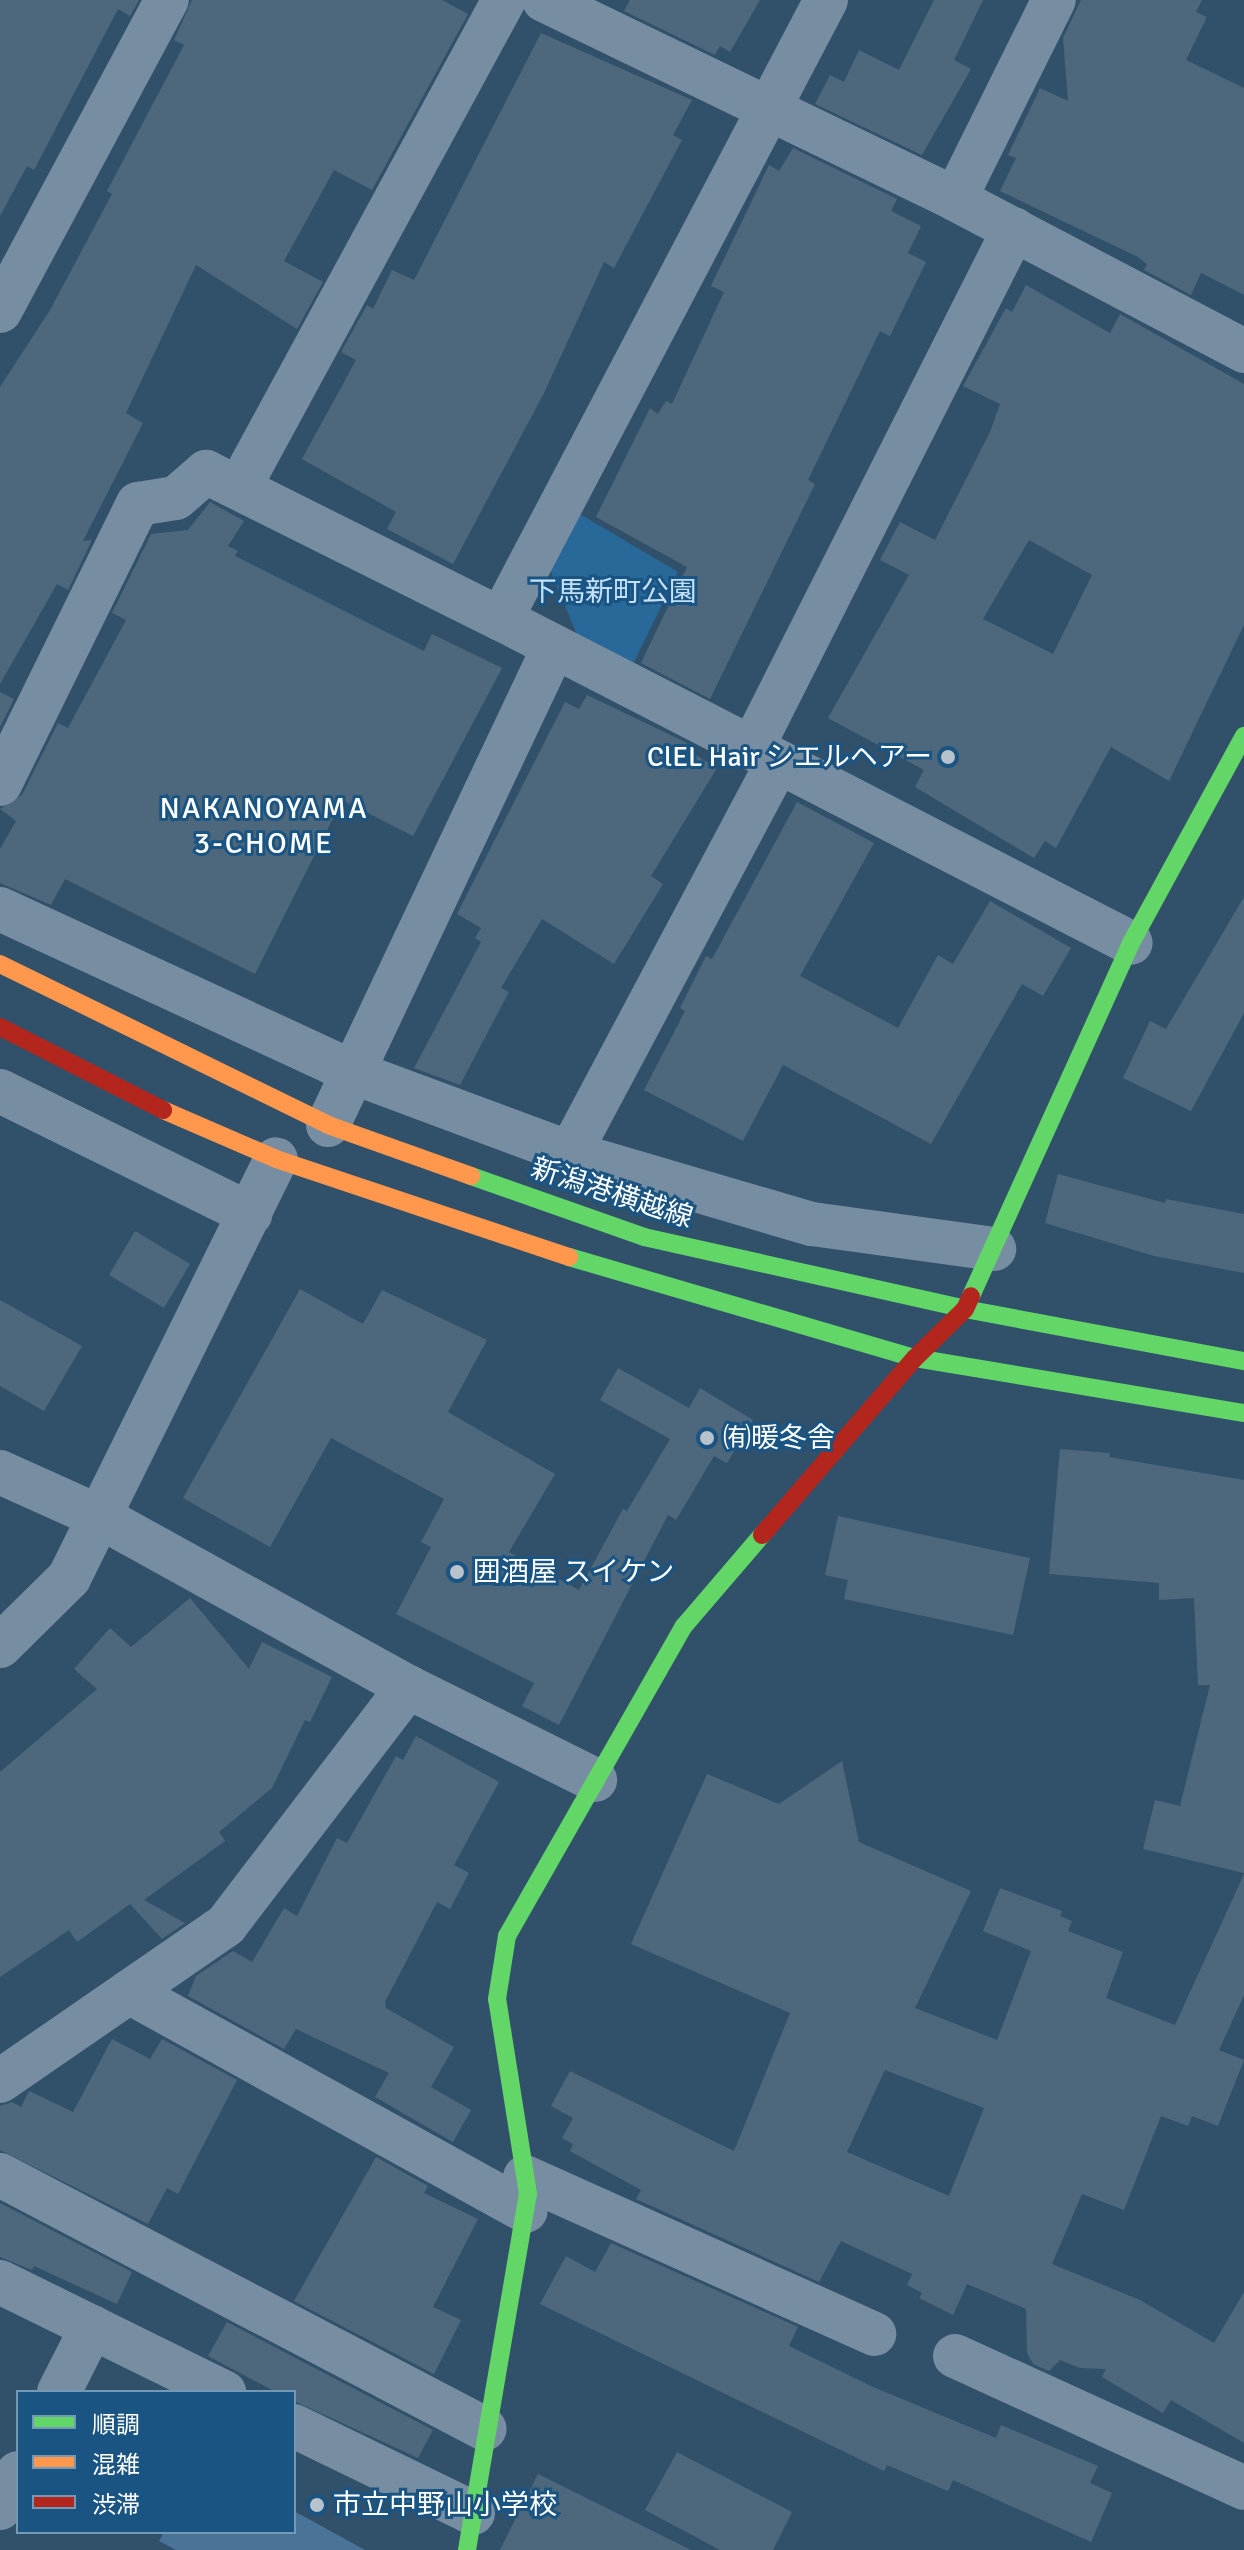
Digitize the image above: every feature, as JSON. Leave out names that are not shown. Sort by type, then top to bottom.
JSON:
[{"type":"main road","points":[[470,2531],[526,2194],[498,1973],[507,1936],[684,1626],[915,1358],[965,1309],[1131,943],[1244,736]]},
{"type":"main road","name":"新潟港横越線","points":[[0,964],[328,1125],[644,1237],[965,1309],[1244,1361]]},
{"type":"main road","points":[[0,1027],[175,1116],[276,1159],[622,1275],[915,1358],[1244,1413]]},
{"type":"street","points":[[0,311],[167,0]]},
{"type":"street","points":[[239,488],[504,0]]},
{"type":"street","points":[[544,0],[955,199],[1244,351]]},
{"type":"street","points":[[501,619],[771,110],[826,0]]},
{"type":"street","points":[[955,199],[1054,0]]},
{"type":"street","points":[[570,1153],[765,755],[1014,229]]},
{"type":"street","points":[[0,784],[138,504],[176,498],[206,472],[501,619],[1131,943]]},
{"type":"street","points":[[328,1125],[554,647]]},
{"type":"street","points":[[0,909],[352,1072],[570,1153],[812,1224],[994,1249]]},
{"type":"street","points":[[0,1091],[250,1214]]},
{"type":"street","points":[[0,1646],[69,1578],[102,1518],[276,1159]]},
{"type":"street","points":[[0,1472],[102,1518],[408,1687],[595,1780]]},
{"type":"street","points":[[0,2081],[226,1925],[408,1687]]},
{"type":"street","points":[[129,1992],[526,2194],[874,2334]]},
{"type":"street","points":[[0,2175],[485,2429]]},
{"type":"street","points":[[0,2282],[220,2390]]},
{"type":"street","points":[[60,2390],[92,2327]]},
{"type":"street","points":[[955,2356],[1244,2488]]},
{"type":"street","points":[[296,2427],[470,2531]]},
{"type":"street","points":[[0,2508],[16,2477]]},
{"type":"green space","name":"下馬新町公園","points":[[568,507],[678,572],[629,672],[580,642],[543,553]]},
{"type":"shaded area","points":[[296,2512],[365,2550],[176,2550],[159,2541],[163,2534],[296,2534]]},
{"type":"building","points":[[0,0],[139,0],[130,16],[118,9],[34,170],[27,166],[0,216]]},
{"type":"building","points":[[192,0],[442,0],[468,14],[372,190],[334,170],[284,261],[323,282],[297,329],[196,265],[126,413],[143,423],[83,541],[92,540],[68,590],[57,584],[0,684],[0,387],[50,310],[112,194],[107,191],[184,45],[174,40]]},
{"type":"building","points":[[630,0],[760,0],[730,52],[720,46],[715,55],[624,11]]},
{"type":"building","points":[[934,0],[983,0],[954,60],[971,69],[922,155],[815,104],[830,75],[844,82],[859,50],[899,70]]},
{"type":"building","points":[[1081,0],[1202,0],[1196,12],[1207,17],[1186,60],[1244,88],[1244,295],[1201,273],[1191,295],[1144,270],[1147,264],[1138,257],[1000,191],[1016,158],[1008,155],[1040,88],[1068,101],[1063,38]]},
{"type":"building","points":[[541,33],[692,100],[673,135],[682,140],[614,268],[604,262],[544,393],[453,564],[387,529],[396,512],[302,459],[356,360],[341,352],[367,305],[373,309],[392,270],[414,280]]},
{"type":"building","points":[[793,148],[897,199],[891,211],[921,226],[908,253],[926,262],[890,336],[880,331],[808,480],[815,484],[710,699],[641,663],[687,567],[596,517],[650,408],[658,414],[666,401],[672,404],[724,292],[711,286],[769,165],[779,171]]},
{"type":"building","points":[[1026,285],[1110,333],[1120,314],[1244,384],[1244,625],[1169,781],[1111,747],[1056,848],[1045,841],[1034,858],[915,787],[924,770],[828,718],[909,575],[880,560],[900,522],[935,540],[990,432],[1000,404],[963,386],[1006,308],[1012,312]],"holes":[[[1029,540],[1092,575],[1053,654],[983,619]]]},
{"type":"building","points":[[210,502],[244,521],[228,546],[238,551],[235,556],[424,651],[432,634],[502,668],[413,836],[342,800],[255,974],[65,879],[51,905],[0,883],[0,849],[16,821],[0,809],[22,795],[58,723],[68,728],[126,620],[112,613],[151,534],[188,530]]},
{"type":"building","points":[[0,692],[14,699],[0,727]]},
{"type":"building","points":[[587,695],[687,743],[684,748],[717,768],[651,876],[663,884],[614,964],[542,919],[501,988],[509,992],[460,1085],[414,1068],[481,942],[475,938],[481,928],[457,914],[565,702],[579,709]]},
{"type":"building","points":[[797,802],[874,843],[800,976],[898,1028],[938,955],[953,964],[990,901],[1071,948],[1043,996],[1022,984],[931,1144],[783,1065],[743,1141],[644,1090],[685,1011],[680,1008],[706,956],[712,959]]},
{"type":"building","points":[[1244,897],[1244,1013],[1191,1111],[1123,1078],[1150,1021],[1166,1029]]},
{"type":"building","points":[[1058,1174],[1165,1203],[1166,1199],[1244,1214],[1244,1273],[1154,1256],[1045,1223]]},
{"type":"building","points":[[135,1231],[190,1264],[164,1308],[109,1275]]},
{"type":"building","points":[[300,1289],[363,1324],[382,1290],[487,1340],[448,1412],[555,1474],[509,1552],[579,1590],[623,1509],[627,1511],[670,1439],[600,1400],[618,1368],[689,1408],[700,1388],[753,1420],[727,1463],[714,1456],[676,1520],[668,1515],[559,1725],[522,1706],[534,1683],[396,1614],[431,1547],[421,1542],[444,1499],[331,1438],[270,1547],[183,1498]]},
{"type":"building","points":[[0,1300],[82,1346],[44,1411],[0,1386]]},
{"type":"building","points":[[1060,1449],[1110,1453],[1109,1457],[1244,1480],[1244,1873],[1143,1849],[1155,1800],[1180,1806],[1210,1685],[1198,1685],[1194,1598],[1159,1600],[1159,1583],[1049,1574]]},
{"type":"building","points":[[838,1516],[1030,1558],[1013,1635],[844,1599],[848,1580],[825,1575]]},
{"type":"building","points":[[190,1598],[249,1669],[262,1642],[332,1677],[310,1722],[305,1720],[272,1788],[219,1832],[225,1841],[144,1900],[185,1923],[162,1939],[130,1904],[77,1942],[69,1930],[0,1977],[0,1772],[97,1689],[74,1669],[110,1628],[131,1647]]},
{"type":"building","points":[[416,1736],[499,1782],[454,1865],[469,1873],[450,1909],[437,1902],[385,2002],[386,2008],[454,2047],[431,2087],[471,2110],[453,2142],[375,2097],[389,2073],[296,2029],[284,2049],[188,1996],[196,1976],[233,1951],[252,1962],[284,1908],[297,1916],[337,1838],[347,1843],[396,1756],[403,1760]]},
{"type":"building","points":[[842,1761],[859,1842],[971,1891],[915,2008],[997,2040],[1031,1951],[983,1931],[1000,1888],[1062,1911],[1060,1916],[1072,1921],[1068,1931],[1123,1952],[1106,1998],[1175,2025],[1244,1874],[1244,1995],[1219,2050],[1244,2060],[1218,2126],[1192,2116],[1188,2126],[1161,2116],[1124,2210],[1082,2194],[1052,2264],[1140,2300],[1214,2343],[1244,2292],[1244,2443],[1171,2400],[1163,2413],[1102,2377],[1106,2369],[1080,2368],[1060,2360],[1049,2371],[1033,2364],[1027,2353],[1026,2309],[967,2284],[953,2315],[919,2298],[922,2293],[907,2285],[912,2274],[841,2241],[819,2282],[636,2199],[641,2190],[570,2151],[573,2144],[562,2138],[573,2118],[551,2106],[570,2071],[734,2151],[790,2013],[631,1944],[707,1774],[779,1804]],"holes":[[[885,2070],[984,2108],[949,2196],[847,2152]]]},
{"type":"building","points":[[112,2039],[150,2059],[162,2039],[237,2080],[178,2194],[167,2188],[148,2224],[0,2150],[0,2106],[12,2102],[21,2107],[29,2091],[73,2112]]},
{"type":"building","points":[[376,2157],[428,2186],[424,2193],[478,2219],[433,2307],[461,2320],[434,2374],[294,2301]]},
{"type":"building","points":[[0,2203],[132,2272],[117,2304],[34,2266],[32,2270],[0,2257]]},
{"type":"building","points":[[611,2243],[798,2327],[789,2346],[873,2387],[996,2438],[1001,2425],[1098,2466],[1090,2483],[1112,2493],[1091,2542],[953,2480],[948,2491],[887,2465],[884,2471],[540,2304],[566,2256],[595,2272]]},
{"type":"building","points":[[227,2322],[433,2430],[418,2458],[296,2402],[296,2390],[272,2390],[208,2356]]},
{"type":"building","points":[[677,2452],[792,2512],[773,2550],[720,2550],[645,2510]]},
{"type":"building","points":[[538,2474],[691,2550],[500,2550]]},
{"type":"traffic: fast","points":[[971,1296],[1131,943],[1244,736]]},
{"type":"traffic: fast","points":[[471,1176],[644,1237],[965,1309],[1244,1361]]},
{"type":"traffic: fast","points":[[569,1257],[915,1358],[1244,1413]]},
{"type":"traffic: fast","points":[[467,2550],[528,2194],[497,1999],[507,1936],[684,1626],[762,1535]]},
{"type":"traffic: slow","points":[[0,964],[328,1125],[471,1176]]},
{"type":"traffic: slow","points":[[163,1110],[276,1159],[569,1257]]},
{"type":"traffic: jam","points":[[0,1027],[163,1110]]},
{"type":"traffic: jam","points":[[762,1535],[915,1358],[965,1309],[971,1296]]},
{"type":"place","name":"ClEL Hair シエルヘアー","points":[[948,757]]},
{"type":"place","name":"㈲暖冬舎","points":[[707,1438]]},
{"type":"place","name":"囲酒屋 スイケン","points":[[457,1572]]},
{"type":"place","name":"市立中野山小学校","points":[[317,2505]]},
{"type":"district","name":"NAKANOYAMA 3-CHOME","points":[[264,826]]}]
